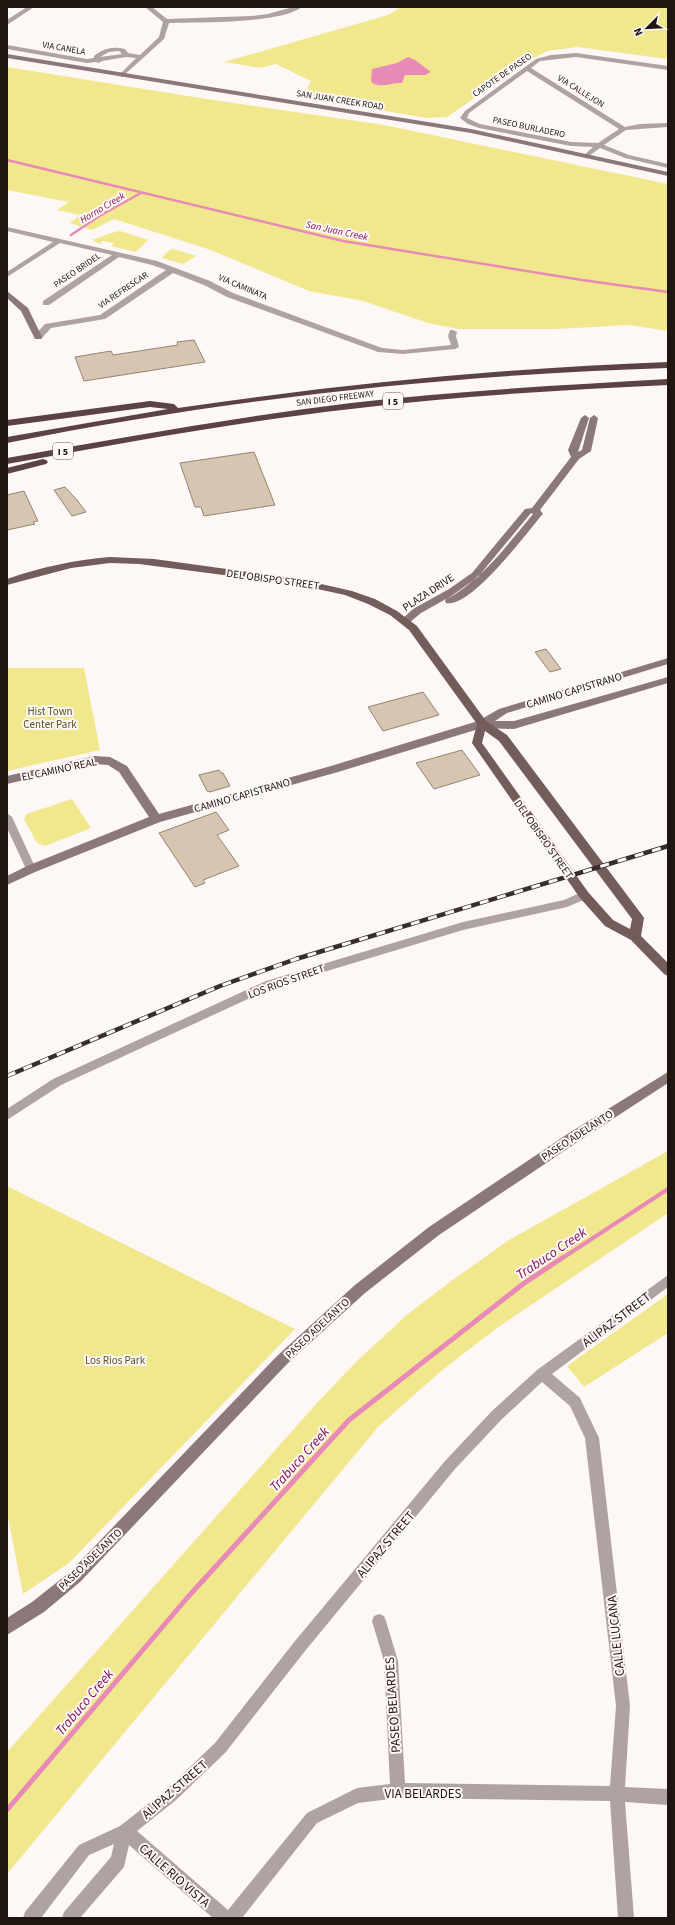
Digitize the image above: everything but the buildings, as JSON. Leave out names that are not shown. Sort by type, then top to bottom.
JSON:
[{"type":"highway","name":"SAN DIEGO FREEWAY","points":[[7,440],[53,430],[191,408],[368,386],[520,372],[668,365]]},
{"type":"highway","name":"SAN DIEGO FREEWAY","points":[[7,461],[120,441],[304,412],[408,399],[668,382]]},
{"type":"highway","points":[[7,423],[150,404],[191,408]]},
{"type":"highway","points":[[7,471],[120,441]]},
{"type":"main road","name":"SAN JUAN CREEK ROAD","points":[[7,56],[471,131],[668,174]]},
{"type":"main road","points":[[7,293],[25,310],[38,337]]},
{"type":"main road","name":"PLAZA DRIVE","points":[[405,620],[417,611],[453,591],[475,575],[528,511],[534,510],[576,457],[586,451],[589,418]]},
{"type":"main road","name":"DEL OBISPO STREET","points":[[7,582],[36,572],[72,564],[110,560],[144,561],[330,588],[369,601],[405,620],[424,641],[482,724],[504,738],[632,909],[638,918],[635,937]]},
{"type":"main road","name":"CAMINO CAPISTRANO","points":[[7,881],[31,869],[156,818],[334,769],[482,724],[503,711],[668,661]]},
{"type":"main road","name":"CAMINO CAPISTRANO","points":[[482,724],[514,725],[668,680]]},
{"type":"main road","name":"DEL OBISPO STREET","points":[[482,724],[477,743],[584,895],[609,923],[635,937],[668,971]]},
{"type":"main road","name":"EL CAMINO REAL","points":[[7,780],[94,760],[110,761],[123,769],[156,818]]},
{"type":"main road","name":"PASEO ADELANTO","points":[[7,1627],[38,1607],[75,1577],[282,1360],[360,1288],[434,1232],[574,1137],[668,1077]]},
{"type":"street","points":[[7,22],[31,7]]},
{"type":"street","points":[[148,7],[166,21],[265,17],[299,7]]},
{"type":"street","points":[[122,75],[162,38],[166,21]]},
{"type":"street","name":"VIA CANELA","points":[[7,47],[87,61],[126,55],[142,57]]},
{"type":"street","name":"CAPOTE DE PASEO","points":[[467,112],[538,60],[570,54],[668,68]]},
{"type":"street","name":"VIA CALLEJON","points":[[527,68],[624,129]]},
{"type":"street","name":"PASEO BURLADERO","points":[[467,112],[463,118],[470,123],[479,126],[571,144],[599,145],[627,157],[668,166]]},
{"type":"street","points":[[586,156],[599,145],[624,129],[653,125],[668,125]]},
{"type":"street","name":"VIA CAMINATA","points":[[7,230],[118,254],[173,268],[207,282],[230,294],[381,350],[403,352],[455,347],[452,336],[453,332]]},
{"type":"street","points":[[7,275],[59,241]]},
{"type":"street","name":"PASEO BRIDEL","points":[[46,303],[118,254]]},
{"type":"street","name":"VIA REFRESCAR","points":[[38,337],[48,326],[102,317],[173,268]]},
{"type":"street","points":[[7,817],[31,869]]},
{"type":"street","name":"LOS RIOS STREET","points":[[7,1115],[57,1082],[270,984],[455,928],[567,903],[584,895]]},
{"type":"street","name":"ALIPAZ STREET","points":[[31,1918],[84,1850],[124,1831],[171,1795],[220,1748],[300,1646],[450,1465],[497,1415],[542,1374],[668,1280]]},
{"type":"street","name":"CALLE LUCANA","points":[[542,1374],[575,1402],[592,1438],[623,1706],[617,1794],[626,1918]]},
{"type":"street","name":"PASEO BELARDES","points":[[379,1621],[391,1661],[398,1790]]},
{"type":"street","name":"VIA BELARDES","points":[[232,1918],[312,1818],[357,1796],[398,1790],[617,1794],[668,1797]]},
{"type":"street","points":[[70,1918],[118,1861],[124,1831]]},
{"type":"street","name":"CALLE RIO VISTA","points":[[124,1831],[225,1918]]},
{"type":"green space","points":[[401,7],[668,7],[668,59],[577,47],[547,51],[525,63],[447,117],[427,118],[303,97],[311,81],[276,64],[261,68],[224,62],[388,15]]},
{"type":"green space","points":[[7,67],[200,98],[384,125],[668,184],[668,331],[629,325],[557,329],[458,329],[428,323],[363,301],[309,291],[211,250],[114,219],[92,230],[70,223],[80,215],[57,210],[69,202],[7,190]]},
{"type":"green space","points":[[120,231],[148,240],[136,252],[111,246],[114,243],[103,241],[100,244],[92,240],[111,233]]},
{"type":"green space","points":[[173,249],[196,256],[183,264],[162,258],[168,251]]},
{"type":"green space","name":"Hist Town Center Park","points":[[7,668],[84,668],[100,750],[7,771]]},
{"type":"green space","points":[[72,799],[91,828],[45,846],[37,843],[24,819],[27,814]]},
{"type":"green space","points":[[668,1151],[668,1213],[497,1328],[441,1371],[378,1427],[7,1874],[7,1752],[317,1403],[358,1360],[408,1314],[454,1279],[509,1240]]},
{"type":"green space","name":"Los Rios Park","points":[[7,1186],[295,1329],[69,1563],[23,1594],[7,1512]]},
{"type":"green space","points":[[668,1294],[668,1333],[584,1387],[567,1366]]},
{"type":"shaded area","points":[[408,57],[415,60],[431,72],[425,75],[405,75],[402,83],[378,85],[371,82],[372,69],[397,63]]},
{"type":"waterway","name":"San Juan Creek","points":[[7,160],[343,241],[582,280],[668,292]]},
{"type":"waterway","name":"Horno Creek","points":[[71,235],[101,215],[141,193]]},
{"type":"waterway","name":"Trabuco Creek","points":[[561,1259],[668,1189]]},
{"type":"waterway","name":"Trabuco Creek","points":[[7,1810],[187,1598],[349,1420],[523,1284],[562,1258]]},
{"type":"railway","points":[[7,1076],[220,986],[296,959],[668,846]]}]
